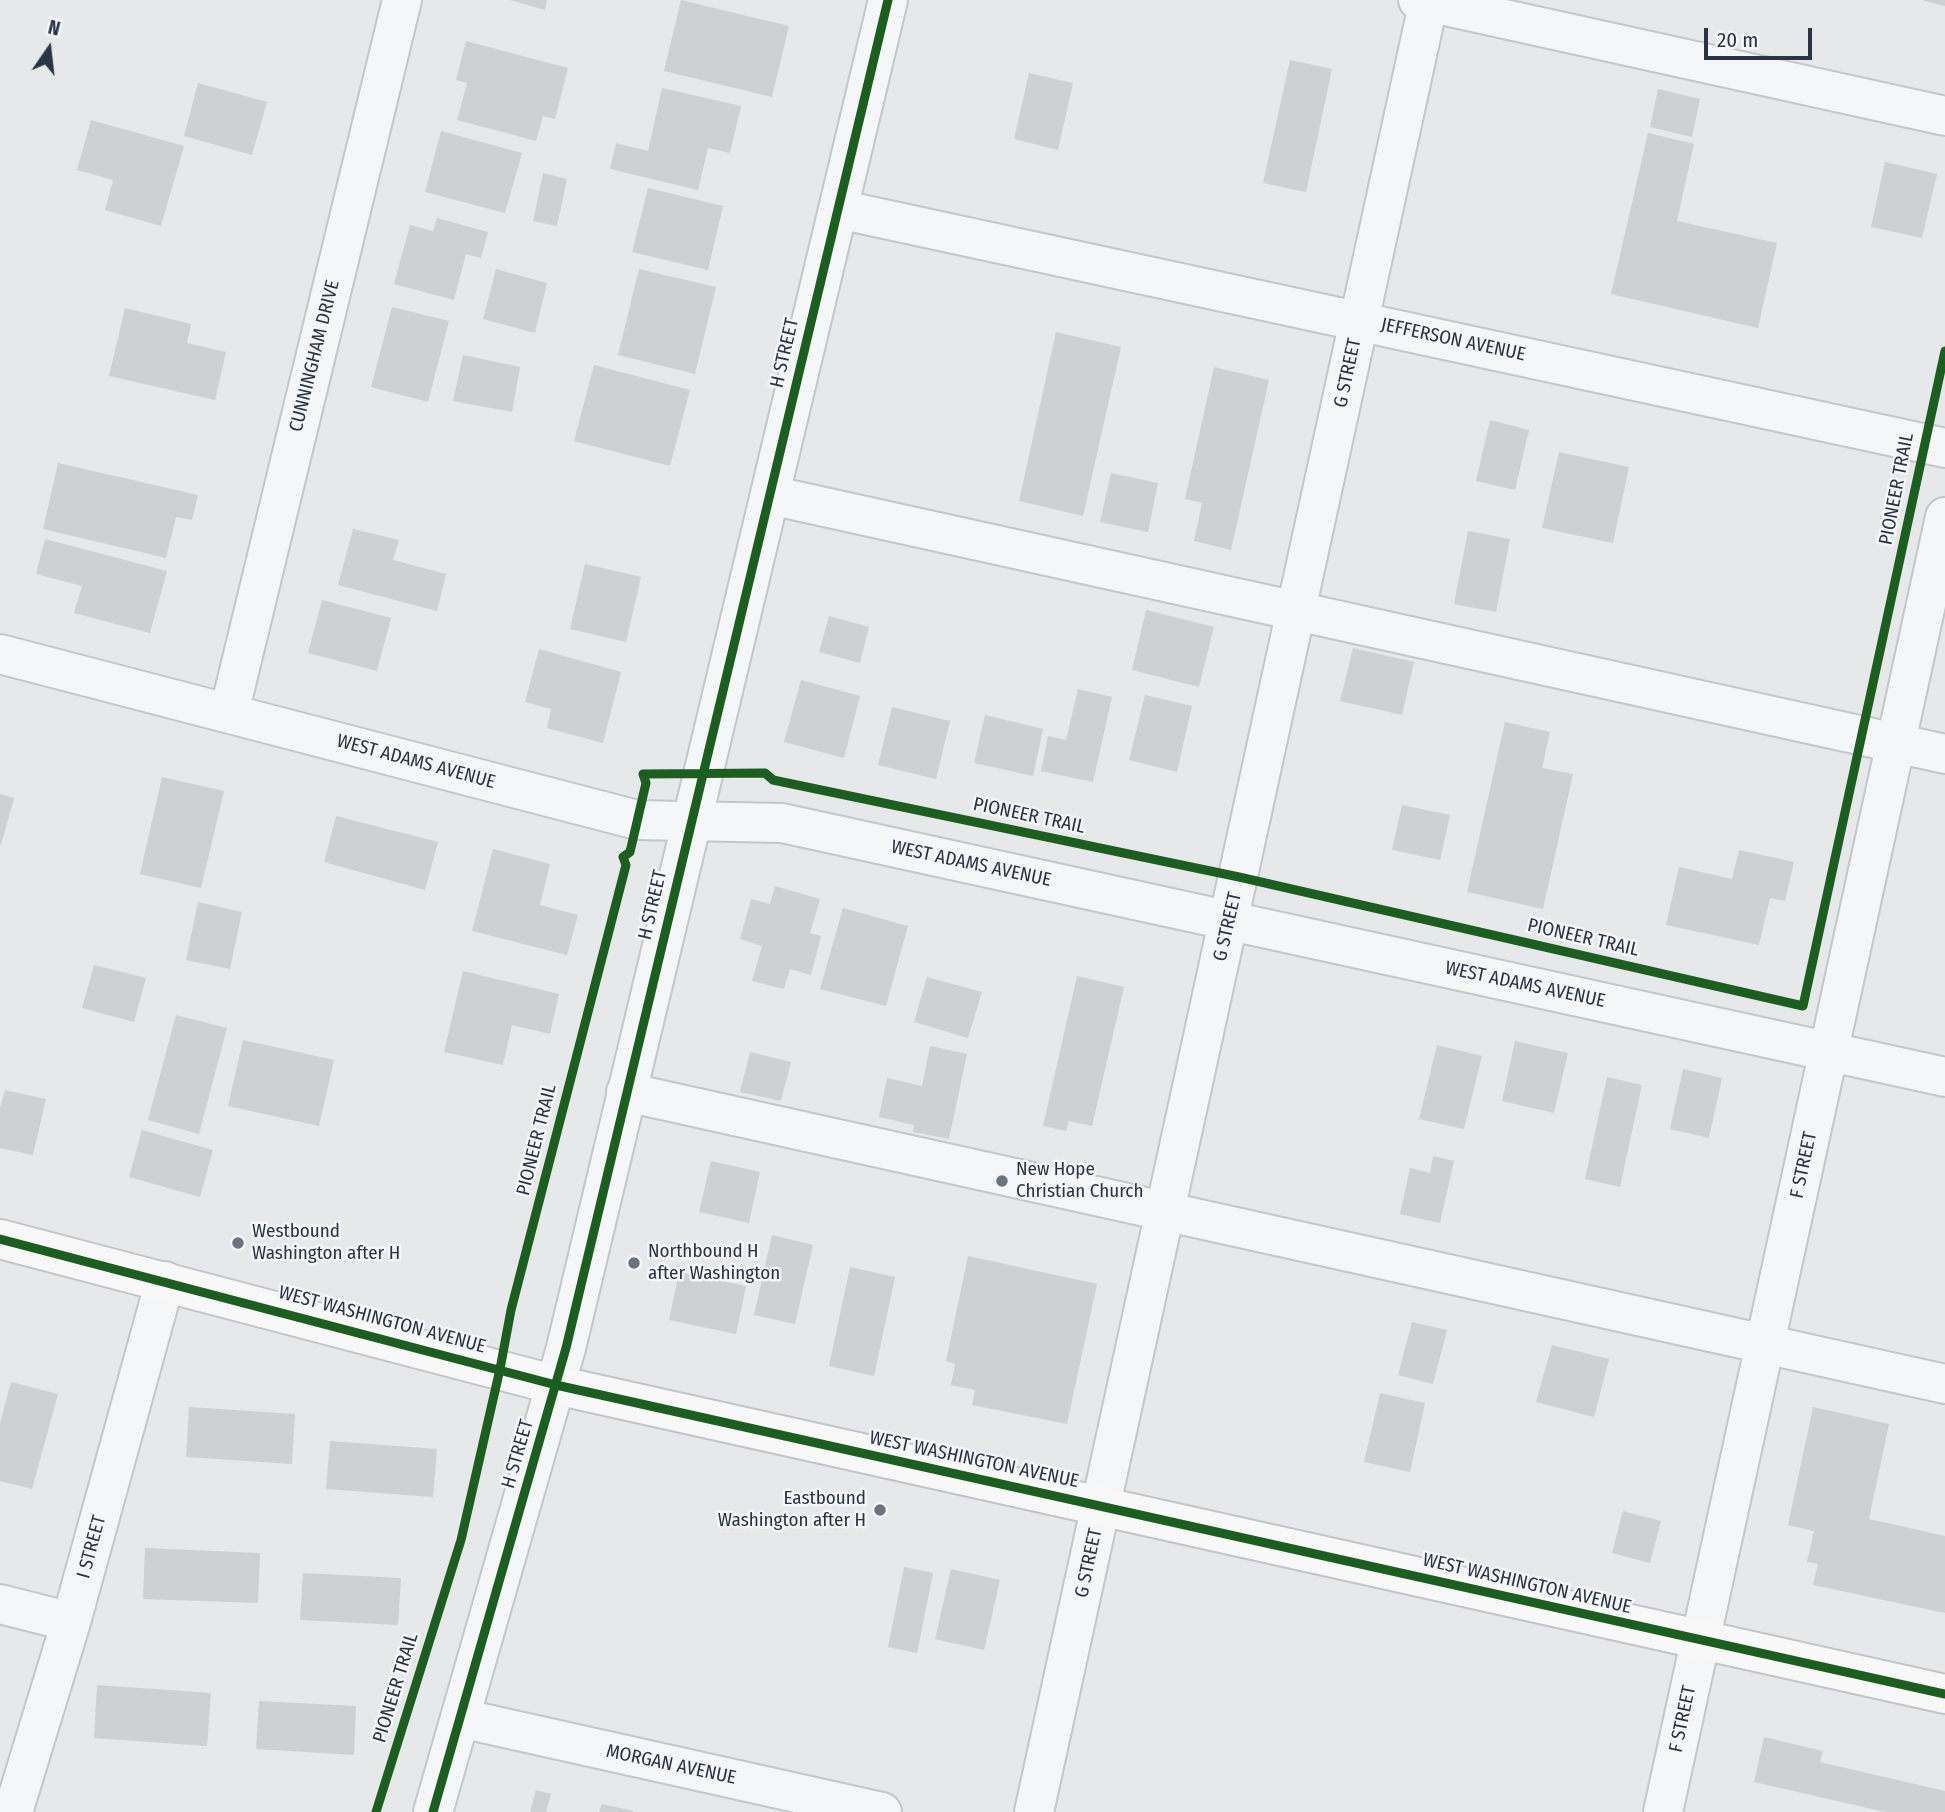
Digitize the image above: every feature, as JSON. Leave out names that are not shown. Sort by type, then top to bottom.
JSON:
[{"type":"main road","name":"WEST WASHINGTON AVENUE","points":[[0,1238],[556,1385],[1945,1694]]},
{"type":"street","name":"CUNNINGHAM DRIVE","points":[[229,713],[402,0]]},
{"type":"street","name":"H STREET","points":[[433,1812],[556,1385],[888,0]]},
{"type":"street","points":[[1425,1],[1945,116]]},
{"type":"street","name":"G STREET","points":[[1034,1812],[1360,320],[1425,1]]},
{"type":"street","name":"JEFFERSON AVENUE","points":[[838,209],[1945,448]]},
{"type":"street","points":[[770,495],[1945,754]]},
{"type":"street","name":"F STREET","points":[[1673,1810],[1700,1641],[1945,517]]},
{"type":"street","name":"WEST ADAMS AVENUE","points":[[0,654],[637,820],[782,823],[1945,1077]]},
{"type":"street","points":[[626,1092],[1945,1384]]},
{"type":"street","name":"I STREET","points":[[13,1812],[71,1622],[164,1281]]},
{"type":"street","points":[[0,1604],[71,1622]]},
{"type":"street","name":"MORGAN AVENUE","points":[[460,1718],[882,1812]]},
{"type":"building","points":[[510,0],[547,0],[545,10]]},
{"type":"building","points":[[681,0],[789,26],[772,97],[664,71]]},
{"type":"building","points":[[1945,0],[1945,6],[1924,1]]},
{"type":"building","points":[[466,41],[568,68],[555,119],[543,116],[536,141],[457,120],[467,83],[456,80]]},
{"type":"building","points":[[1290,60],[1332,69],[1306,192],[1263,183]]},
{"type":"building","points":[[1029,73],[1073,83],[1058,150],[1014,139]]},
{"type":"building","points":[[198,83],[267,102],[252,155],[184,136]]},
{"type":"building","points":[[662,88],[741,106],[730,153],[708,148],[698,190],[610,169],[616,143],[648,151]]},
{"type":"building","points":[[1658,89],[1700,99],[1692,137],[1650,127]]},
{"type":"building","points":[[91,120],[184,146],[161,226],[105,210],[113,180],[77,170]]},
{"type":"building","points":[[441,131],[522,153],[505,213],[425,192]]},
{"type":"building","points":[[1648,133],[1694,144],[1677,221],[1777,243],[1758,328],[1611,294]]},
{"type":"building","points":[[1885,162],[1937,174],[1922,238],[1871,227]]},
{"type":"building","points":[[543,173],[567,179],[557,226],[533,221]]},
{"type":"building","points":[[648,188],[723,206],[708,270],[632,252]]},
{"type":"building","points":[[437,218],[488,232],[481,258],[466,254],[454,300],[394,284],[410,225],[433,231]]},
{"type":"building","points":[[496,269],[547,283],[535,333],[483,319]]},
{"type":"building","points":[[639,269],[716,287],[695,374],[618,355]]},
{"type":"building","points":[[392,307],[449,321],[428,402],[371,387]]},
{"type":"building","points":[[125,308],[191,324],[187,343],[226,352],[215,400],[109,376]]},
{"type":"building","points":[[1056,332],[1121,347],[1083,516],[1019,501]]},
{"type":"building","points":[[463,355],[520,367],[512,412],[453,401]]},
{"type":"building","points":[[594,365],[690,390],[670,466],[574,441]]},
{"type":"building","points":[[1214,367],[1269,380],[1231,550],[1194,541],[1202,503],[1185,499]]},
{"type":"building","points":[[1490,420],[1529,430],[1515,490],[1476,481]]},
{"type":"building","points":[[1559,452],[1629,467],[1613,543],[1542,528]]},
{"type":"building","points":[[58,463],[198,495],[192,520],[176,517],[166,558],[43,529]]},
{"type":"building","points":[[1111,473],[1158,483],[1148,532],[1100,522]]},
{"type":"building","points":[[353,529],[399,540],[393,560],[446,574],[437,611],[338,585]]},
{"type":"building","points":[[1468,531],[1510,539],[1496,612],[1454,604]]},
{"type":"building","points":[[45,539],[167,571],[150,633],[74,613],[82,586],[36,574]]},
{"type":"building","points":[[585,564],[641,577],[626,642],[570,629]]},
{"type":"building","points":[[322,600],[391,618],[377,671],[308,653]]},
{"type":"building","points":[[1146,610],[1214,627],[1199,687],[1132,670]]},
{"type":"building","points":[[829,616],[869,627],[860,663],[819,652]]},
{"type":"building","points":[[1353,648],[1414,662],[1402,715],[1340,701]]},
{"type":"building","points":[[539,649],[621,672],[603,743],[547,728],[551,709],[525,702]]},
{"type":"building","points":[[801,680],[860,696],[844,758],[784,742]]},
{"type":"building","points":[[1078,689],[1112,697],[1093,782],[1041,771],[1048,736],[1066,740]]},
{"type":"building","points":[[1145,695],[1192,706],[1177,772],[1129,760]]},
{"type":"building","points":[[892,707],[950,721],[936,779],[878,765]]},
{"type":"building","points":[[985,715],[1043,729],[1033,776],[974,763]]},
{"type":"building","points":[[1505,722],[1550,732],[1542,768],[1573,774],[1543,909],[1467,892]]},
{"type":"building","points":[[162,777],[224,791],[201,888],[140,874]]},
{"type":"building","points":[[0,794],[14,798],[1,845],[0,844]]},
{"type":"building","points":[[1402,805],[1450,815],[1440,860],[1392,850]]},
{"type":"building","points":[[336,816],[438,842],[425,890],[324,862]]},
{"type":"building","points":[[493,849],[550,864],[540,905],[578,915],[567,955],[472,931]]},
{"type":"building","points":[[1739,850],[1794,862],[1785,901],[1770,898],[1759,945],[1666,925],[1679,867],[1732,879]]},
{"type":"building","points":[[775,886],[820,899],[810,933],[821,936],[811,975],[790,969],[784,989],[752,981],[762,946],[740,939],[751,899],[770,904]]},
{"type":"building","points":[[198,902],[242,912],[230,969],[186,960]]},
{"type":"building","points":[[843,908],[908,926],[886,1006],[820,989]]},
{"type":"building","points":[[94,965],[146,978],[134,1022],[82,1008]]},
{"type":"building","points":[[463,971],[559,994],[550,1034],[512,1025],[503,1065],[444,1052]]},
{"type":"building","points":[[1077,976],[1124,987],[1092,1126],[1069,1121],[1066,1131],[1043,1126]]},
{"type":"building","points":[[927,977],[982,992],[968,1038],[914,1022]]},
{"type":"building","points":[[176,1015],[227,1028],[199,1134],[148,1120]]},
{"type":"building","points":[[243,1040],[334,1060],[319,1126],[228,1106]]},
{"type":"building","points":[[1515,1041],[1568,1053],[1554,1113],[1502,1101]]},
{"type":"building","points":[[1437,1045],[1482,1056],[1464,1129],[1419,1119]]},
{"type":"building","points":[[930,1046],[967,1054],[949,1139],[913,1132],[914,1125],[879,1117],[887,1078],[922,1086]]},
{"type":"building","points":[[750,1052],[791,1062],[781,1101],[740,1092]]},
{"type":"building","points":[[1683,1069],[1722,1078],[1709,1138],[1670,1129]]},
{"type":"building","points":[[1607,1077],[1642,1085],[1620,1187],[1585,1179]]},
{"type":"building","points":[[5,1090],[46,1099],[33,1155],[0,1148],[0,1108]]},
{"type":"building","points":[[142,1130],[213,1150],[200,1197],[129,1177]]},
{"type":"building","points":[[1433,1156],[1454,1161],[1440,1223],[1400,1214],[1410,1168],[1430,1173]]},
{"type":"building","points":[[711,1161],[760,1172],[749,1223],[699,1212]]},
{"type":"building","points":[[772,1235],[813,1245],[795,1324],[754,1315]]},
{"type":"building","points":[[968,1256],[1097,1284],[1067,1424],[972,1405],[975,1390],[951,1385],[955,1364],[946,1361]]},
{"type":"building","points":[[850,1267],[895,1277],[874,1376],[829,1366]]},
{"type":"building","points":[[679,1272],[746,1286],[736,1334],[669,1320]]},
{"type":"building","points":[[1412,1322],[1447,1330],[1433,1384],[1398,1375]]},
{"type":"building","points":[[1552,1345],[1609,1359],[1594,1417],[1536,1402]]},
{"type":"building","points":[[11,1382],[58,1394],[32,1489],[0,1481],[0,1423]]},
{"type":"building","points":[[1380,1393],[1425,1403],[1410,1472],[1364,1462]]},
{"type":"building","points":[[189,1407],[295,1414],[292,1464],[186,1457]]},
{"type":"building","points":[[1813,1407],[1889,1424],[1869,1519],[1945,1536],[1945,1613],[1813,1585],[1818,1564],[1807,1562],[1814,1531],[1788,1525]]},
{"type":"building","points":[[330,1441],[437,1449],[433,1497],[326,1489]]},
{"type":"building","points":[[1623,1511],[1661,1521],[1650,1563],[1612,1553]]},
{"type":"building","points":[[145,1548],[260,1553],[258,1603],[143,1599]]},
{"type":"building","points":[[904,1567],[933,1573],[917,1653],[888,1647]]},
{"type":"building","points":[[951,1569],[1000,1580],[984,1650],[935,1639]]},
{"type":"building","points":[[303,1573],[401,1578],[398,1625],[300,1620]]},
{"type":"building","points":[[97,1685],[211,1693],[207,1746],[94,1738]]},
{"type":"building","points":[[259,1701],[356,1706],[354,1755],[256,1749]]},
{"type":"building","points":[[1764,1737],[1823,1751],[1820,1762],[1945,1791],[1945,1812],[1885,1812],[1754,1782]]},
{"type":"building","points":[[536,1790],[551,1794],[546,1812],[530,1812]]},
{"type":"building","points":[[602,1804],[634,1811],[599,1812]]},
{"type":"cycle path","points":[[433,1812],[566,1348],[888,0]]},
{"type":"cycle path","name":"PIONEER TRAIL","points":[[376,1812],[461,1540],[511,1310],[626,865],[623,857],[630,852],[646,783],[643,774],[765,773],[773,780],[1239,877],[1803,1006],[1945,351]]},
{"type":"cycle path","points":[[0,1239],[556,1385],[1945,1694]]},
{"type":"place","name":"New Hope Christian Church","points":[[1002,1181]]},
{"type":"place","name":"Westbound Washington after H","points":[[238,1243]]},
{"type":"place","name":"Northbound H after Washington","points":[[634,1263]]},
{"type":"place","name":"Eastbound Washington after H","points":[[880,1510]]}]
